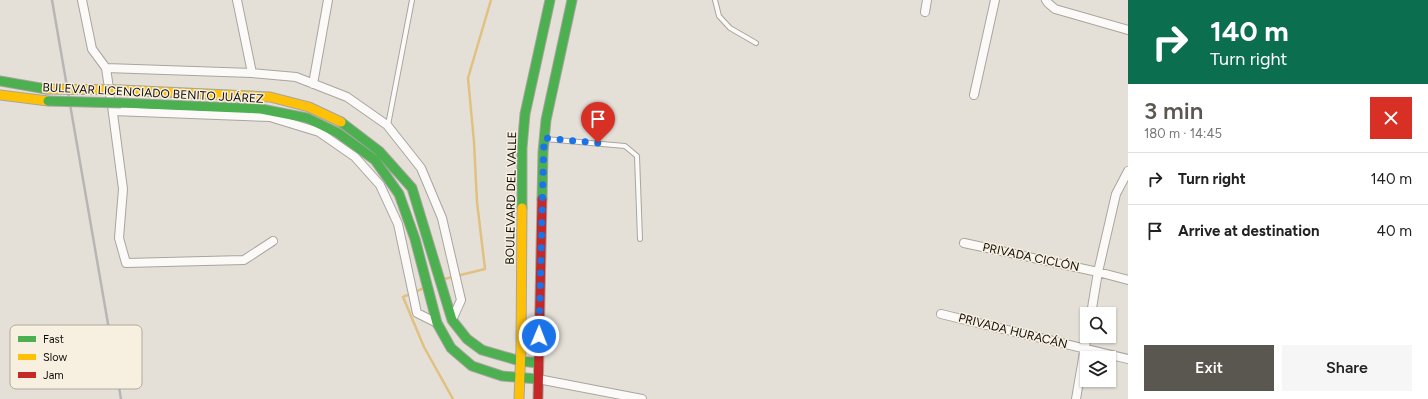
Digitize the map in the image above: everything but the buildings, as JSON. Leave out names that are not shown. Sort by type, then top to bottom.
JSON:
[{"type":"street","points":[[82,0],[92,49],[106,68],[123,189],[119,238],[126,263],[244,260],[273,241]]},
{"type":"street","points":[[237,0],[252,73]]},
{"type":"street","points":[[313,84],[328,0]]},
{"type":"street","name":"BOULEVARD DEL VALLE","points":[[519,399],[522,148],[525,114],[550,0]]},
{"type":"street","points":[[538,399],[544,138],[546,120],[572,0]]},
{"type":"street","points":[[924,12],[927,0]]},
{"type":"street","points":[[974,95],[995,0]]},
{"type":"street","points":[[1046,0],[1055,9],[1128,30]]},
{"type":"street","points":[[106,68],[252,73],[296,77],[347,97],[387,125],[421,168],[442,218],[461,300],[452,320]]},
{"type":"street","name":"BULEVAR LICENCIADO BENITO JUÁREZ","points":[[0,81],[46,89],[121,90],[270,97],[309,106],[344,122],[379,151],[412,188],[452,320],[467,339],[482,350],[520,361],[538,363]]},
{"type":"street","name":"BULEVAR LICENCIADO BENITO JUÁREZ","points":[[0,95],[48,101],[261,109],[307,118],[338,133],[374,160],[399,194],[415,240],[437,323],[451,348],[472,366],[502,376],[538,379]]},
{"type":"street","points":[[113,111],[270,117],[319,132],[356,157],[380,184],[398,224],[417,313],[437,323]]},
{"type":"street","points":[[1092,307],[1098,272],[1116,194],[1128,172]]},
{"type":"street","name":"PRIVADA CICLÓN","points":[[964,243],[1098,272],[1128,280]]},
{"type":"street","name":"PRIVADA HURACÁN","points":[[941,314],[1128,359]]},
{"type":"street","points":[[1076,399],[1086,343]]},
{"type":"street","points":[[538,379],[642,399]]},
{"type":"lane","points":[[387,125],[412,0]]},
{"type":"lane","points":[[715,0],[719,16],[730,28],[756,43]]},
{"type":"lane","points":[[544,138],[625,146],[637,156],[640,239]]},
{"type":"waterway","points":[[444,279],[485,269],[477,202],[474,142],[468,78],[491,0]]},
{"type":"waterway","points":[[424,288],[403,297],[424,347],[453,399]]},
{"type":"railway","points":[[52,0],[108,325]]},
{"type":"railway","points":[[119,389],[121,399]]},
{"type":"traffic: fast","points":[[522,208],[522,148],[525,114],[550,0]]},
{"type":"traffic: fast","points":[[542,199],[543,152],[546,120],[572,0]]},
{"type":"traffic: fast","points":[[0,81],[46,89]]},
{"type":"traffic: fast","points":[[48,101],[121,103]]},
{"type":"traffic: fast","points":[[121,103],[261,109],[307,118],[338,133],[375,160],[399,194],[415,239],[437,323],[451,348],[472,366],[502,376],[538,379]]},
{"type":"traffic: fast","points":[[341,122],[379,151],[412,188],[452,320],[467,339],[482,350],[520,361],[538,363]]},
{"type":"traffic: slow","points":[[46,89],[121,90]]},
{"type":"traffic: slow","points":[[121,90],[270,97],[309,107],[341,122]]},
{"type":"traffic: slow","points":[[0,95],[48,101]]},
{"type":"traffic: slow","points":[[519,399],[522,208]]},
{"type":"traffic: jam","points":[[538,399],[542,199]]},
{"type":"route","points":[[539,336],[544,138],[598,143]]}]
